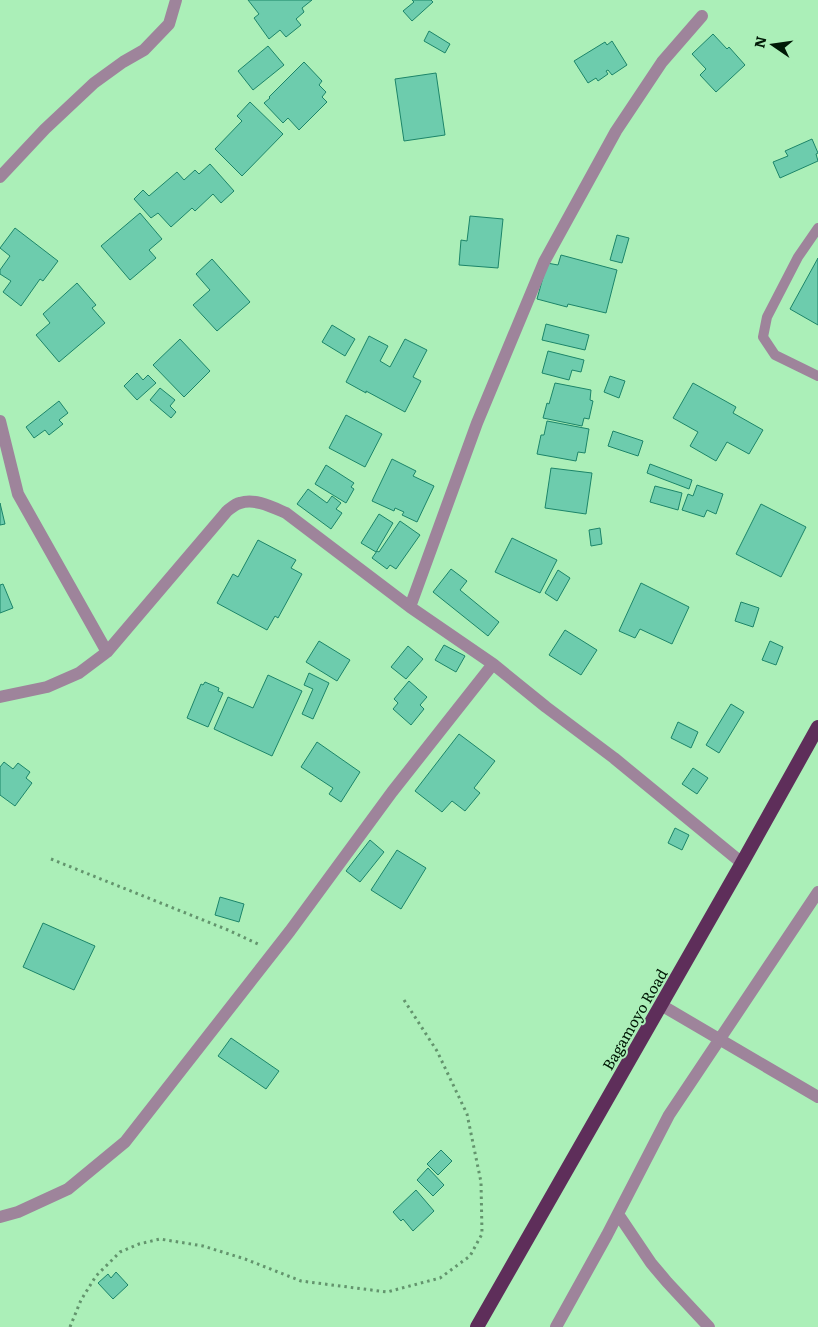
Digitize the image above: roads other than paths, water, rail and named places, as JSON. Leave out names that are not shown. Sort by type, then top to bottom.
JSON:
[{"type":"highway","name":"Bagamoyo Road","points":[[476,1327],[818,727]]},
{"type":"street","points":[[0,177],[45,129],[94,83],[123,62],[144,50],[169,24],[176,0]]},
{"type":"street","points":[[410,607],[476,423],[544,262],[616,131],[662,62],[702,16]]},
{"type":"street","points":[[0,421],[18,494],[107,652]]},
{"type":"street","points":[[0,697],[47,687],[79,673],[107,652],[227,511],[239,503],[251,501],[268,505],[286,513],[410,607],[492,664],[614,758],[742,863]]},
{"type":"street","points":[[0,1217],[18,1212],[68,1189],[124,1142],[274,952],[392,792],[492,664]]},
{"type":"street","points":[[556,1327],[670,1115],[818,892]]},
{"type":"street","points":[[661,1004],[818,1097]]},
{"type":"street","points":[[618,1214],[651,1263],[709,1327]]},
{"type":"lane","points":[[818,228],[798,257],[767,317],[764,337],[775,356],[818,376]]}]
